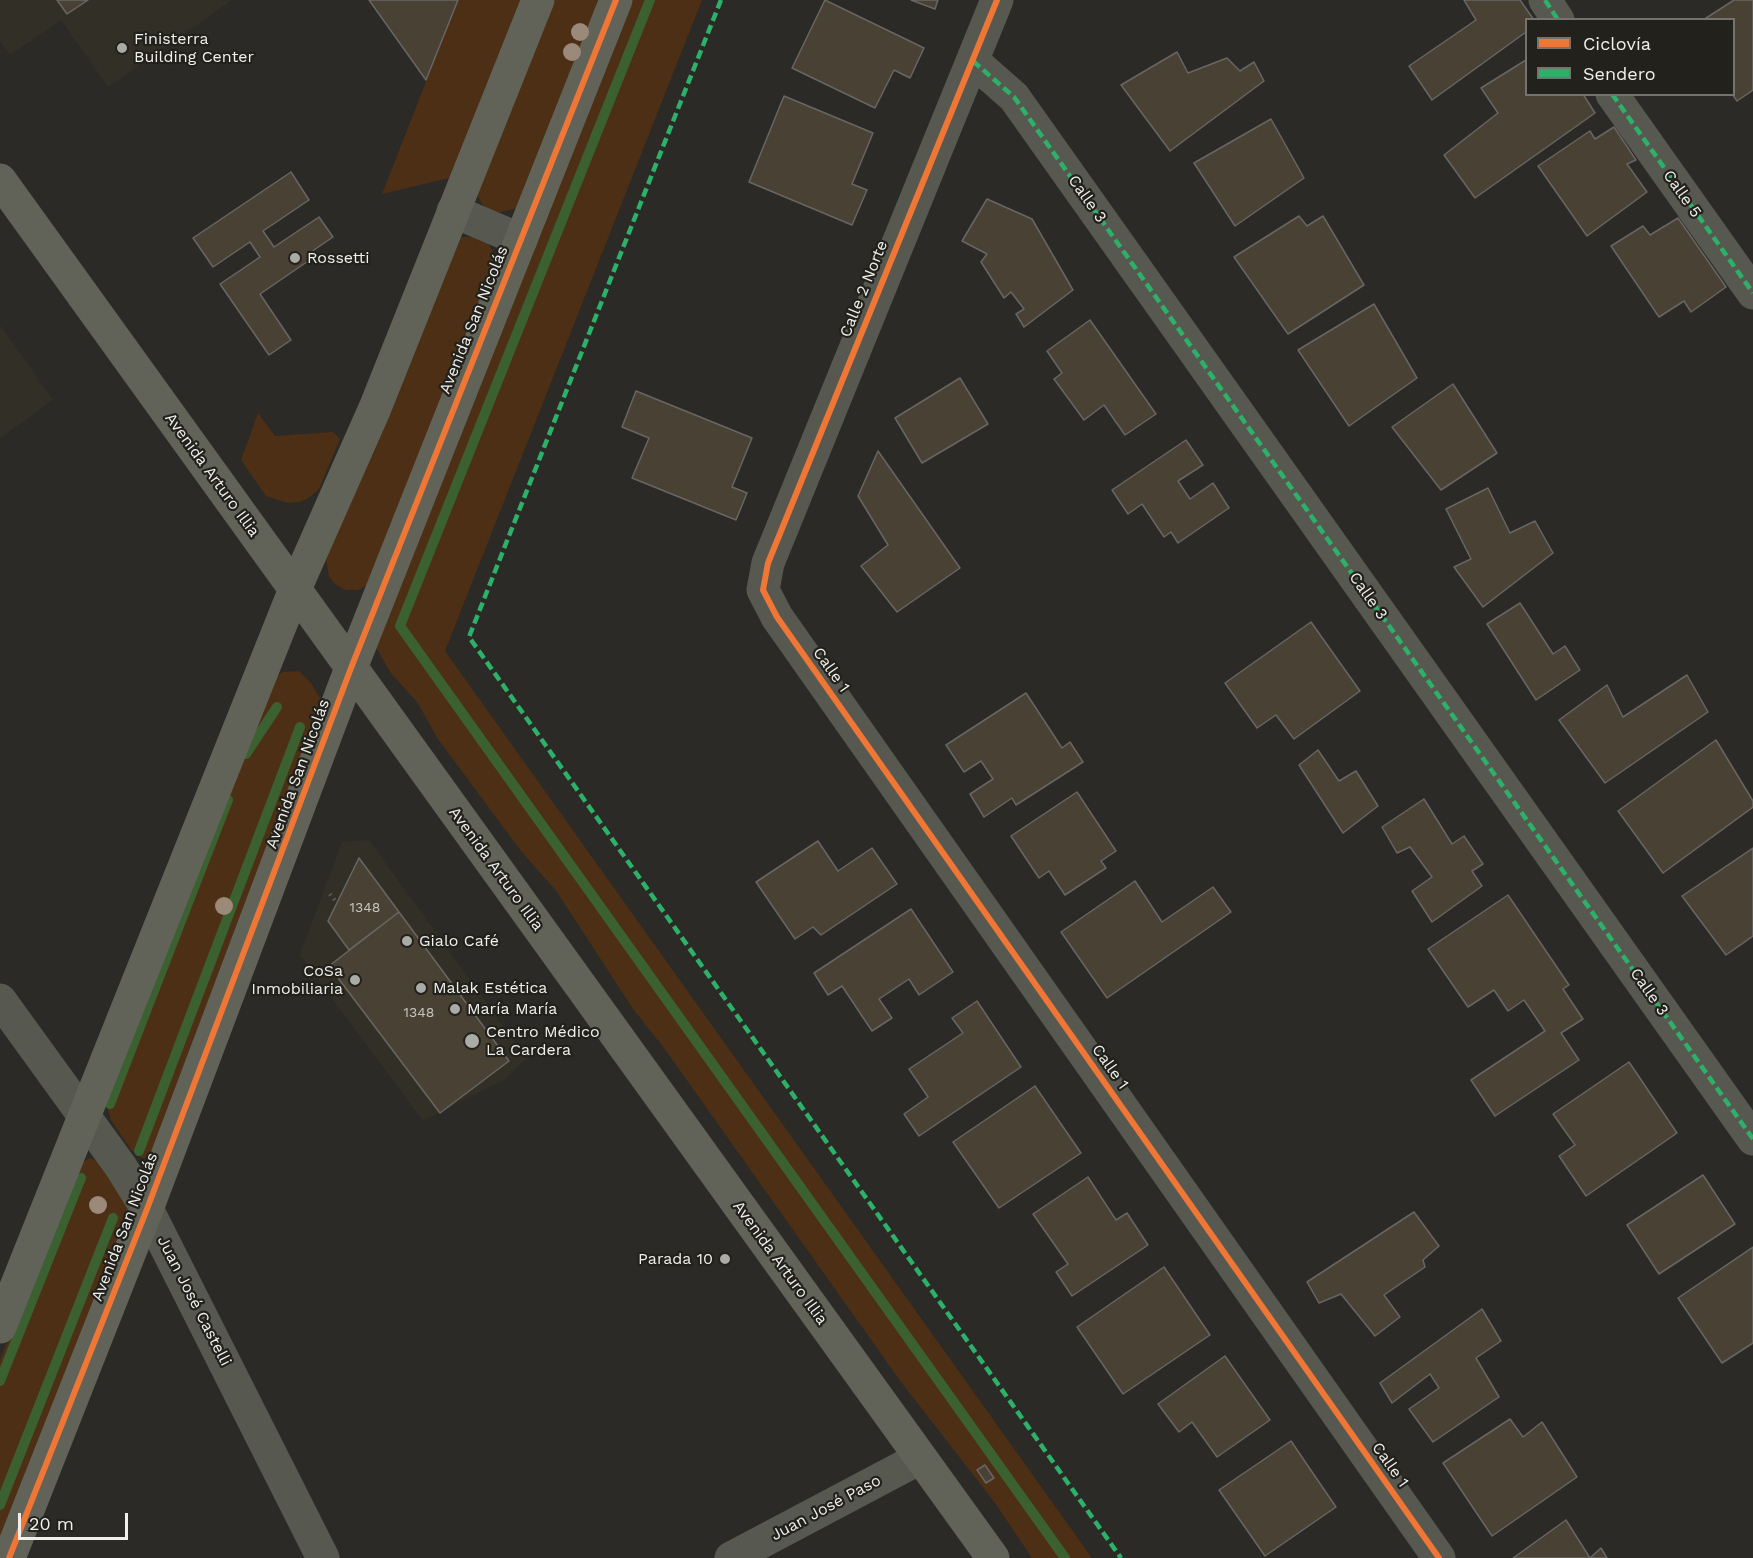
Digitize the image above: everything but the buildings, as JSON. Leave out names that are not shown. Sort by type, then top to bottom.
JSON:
[{"type":"street","points":[[0,1327],[295,589],[375,408],[538,0]]},
{"type":"street","name":"Avenida San Nicolás","points":[[9,1558],[147,1209],[351,668],[616,0]]},
{"type":"street","name":"Calle 2 Norte","points":[[763,590],[772,553],[997,0]]},
{"type":"street","points":[[1545,0],[1557,18]]},
{"type":"street","name":"Calle 3","points":[[973,61],[1014,97],[1753,1139]]},
{"type":"street","name":"Calle 5","points":[[1613,96],[1753,293]]},
{"type":"street","name":"Avenida Arturo Illia","points":[[0,180],[993,1558]]},
{"type":"street","points":[[453,211],[520,240]]},
{"type":"street","name":"Calle 1","points":[[763,590],[794,641],[1439,1558]]},
{"type":"street","name":"Juan José Castelli","points":[[0,1000],[84,1116],[147,1209],[322,1558]]},
{"type":"street","name":"Juan José Paso","points":[[731,1558],[920,1458]]},
{"type":"path","points":[[330,894],[337,903]]},
{"type":"shaded area","name":"Finisterra Building Center","points":[[0,0],[232,0],[108,87],[61,20],[10,55],[0,41]]},
{"type":"shaded area","points":[[458,0],[521,0],[474,117],[453,177],[382,194]]},
{"type":"shaded area","points":[[548,0],[606,0],[522,207],[496,213],[483,205],[476,193]]},
{"type":"shaded area","points":[[628,0],[702,0],[445,651],[1092,1558],[1032,1558],[995,1503],[901,1382],[664,1048],[633,1009],[557,892],[521,851],[438,739],[417,702],[390,672],[373,642]]},
{"type":"shaded area","points":[[461,237],[473,237],[488,243],[500,263],[368,585],[358,590],[346,590],[336,585],[329,577],[326,559]]},
{"type":"shaded area","points":[[0,325],[53,400],[0,438]]},
{"type":"shaded area","points":[[258,413],[275,436],[333,432],[340,439],[319,489],[310,497],[300,502],[288,503],[266,496],[241,460]]},
{"type":"shaded area","points":[[299,671],[311,683],[320,698],[324,715],[151,1158],[142,1158],[131,1150],[111,1120],[106,1103],[272,680],[283,672]]},
{"type":"shaded area","points":[[369,840],[526,1058],[507,1078],[423,1121],[300,955],[342,842]]},
{"type":"shaded area","points":[[90,1158],[101,1161],[131,1213],[0,1544],[0,1360],[69,1187],[79,1165]]},
{"type":"waterway","points":[[650,0],[400,626],[1065,1558]]},
{"type":"waterway","points":[[246,754],[277,707]]},
{"type":"waterway","points":[[139,1151],[300,727]]},
{"type":"waterway","points":[[110,1104],[228,800]]},
{"type":"waterway","points":[[0,1381],[81,1178]]},
{"type":"waterway","points":[[0,1505],[113,1218]]},
{"type":"marked path","points":[[721,0],[469,637],[1121,1558]]},
{"type":"marked path","points":[[1545,0],[1557,18]]},
{"type":"marked path","points":[[973,61],[1014,97],[1753,1139]]},
{"type":"marked path","points":[[1613,96],[1753,293]]},
{"type":"cycle path","points":[[9,1558],[147,1209],[351,668],[616,0]]},
{"type":"cycle path","points":[[997,0],[768,563],[763,590],[777,617],[1439,1558]]},
{"type":"place","name":"Finisterra Building Center","points":[[122,48]]},
{"type":"place","name":"Rossetti","points":[[295,258]]},
{"type":"place","name":"Gialo Café","points":[[407,941]]},
{"type":"place","name":"CoSa Inmobiliaria","points":[[355,980]]},
{"type":"place","name":"Malak Estética","points":[[421,988]]},
{"type":"place","name":"María María","points":[[455,1009]]},
{"type":"place","name":"Centro Médico La Cardera","points":[[472,1041]]},
{"type":"place","name":"Parada 10","points":[[725,1259]]}]
